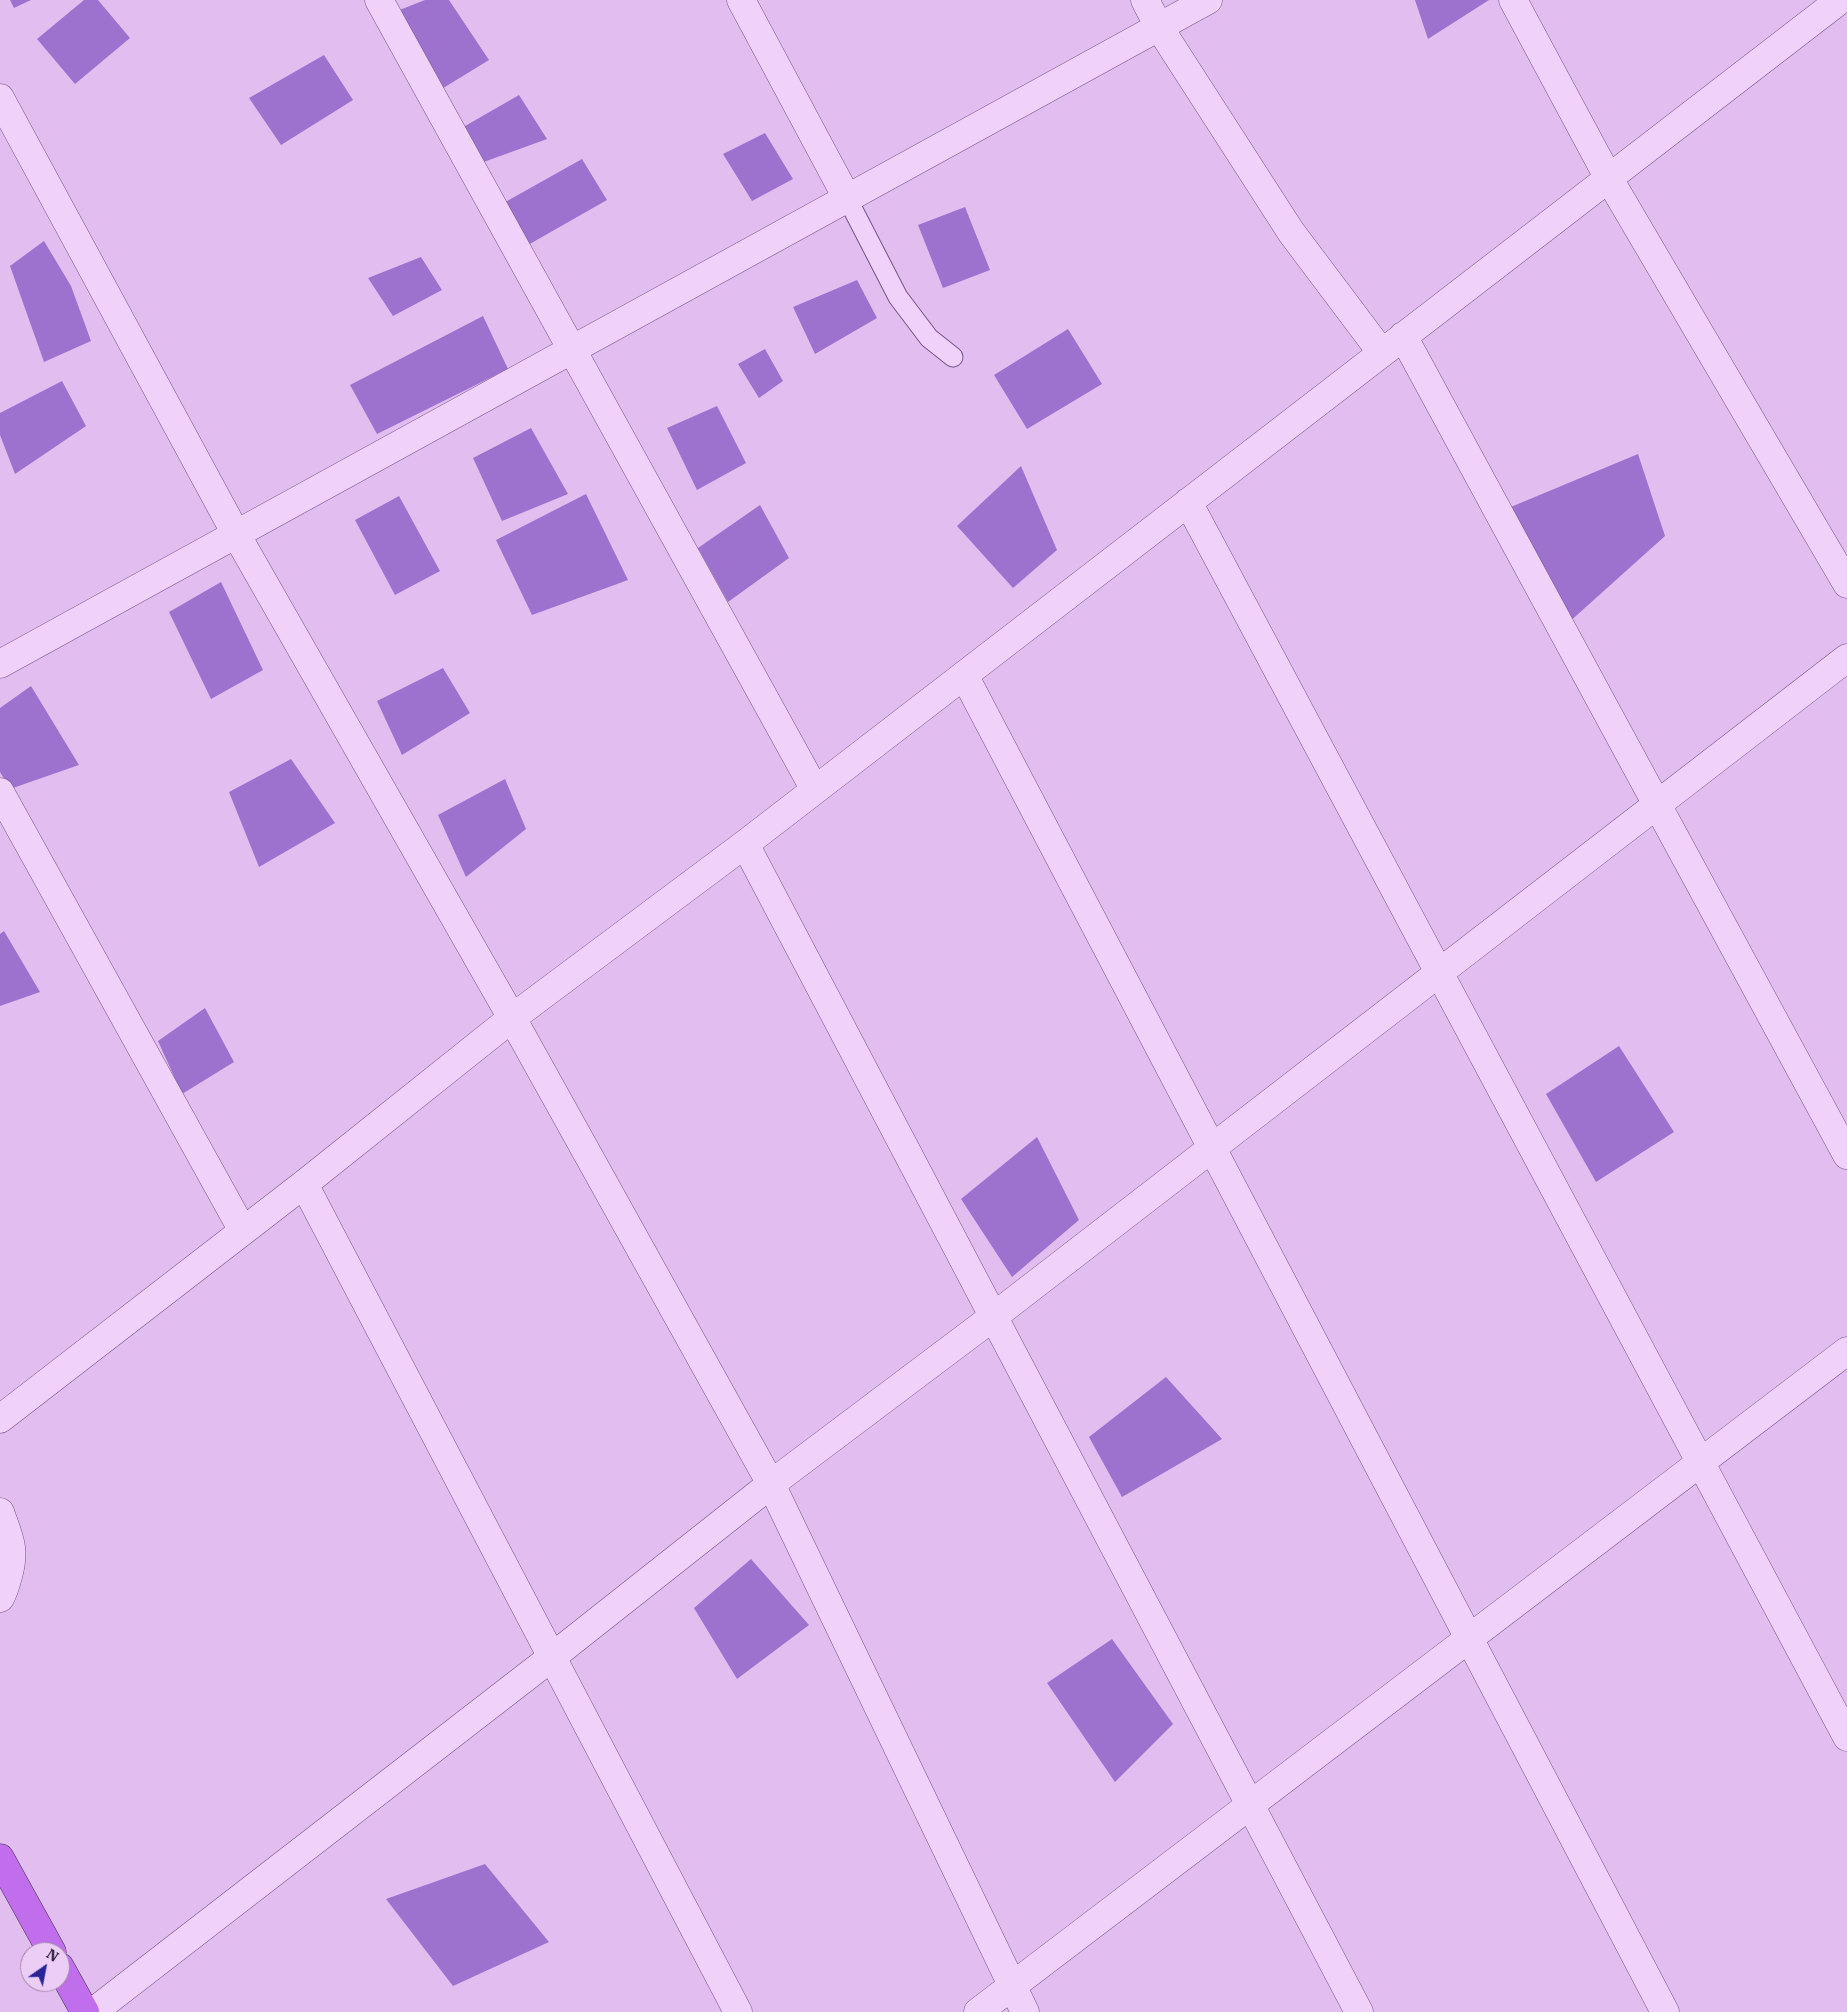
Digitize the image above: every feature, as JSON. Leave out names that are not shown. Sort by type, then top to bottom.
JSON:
[{"type":"highway","points":[[0,1858],[46,1942]]},
{"type":"highway","points":[[70,1985],[85,2012]]},
{"type":"street","points":[[379,0],[815,790]]},
{"type":"street","points":[[741,0],[847,198]]},
{"type":"street","points":[[1145,0],[1159,27],[1291,232],[1382,353]]},
{"type":"street","points":[[0,664],[1208,0]]},
{"type":"street","points":[[1513,0],[1608,177],[1847,584]]},
{"type":"street","points":[[0,1419],[304,1184],[512,1018],[745,844],[1608,177],[1842,6]]},
{"type":"street","points":[[0,98],[236,534],[512,1018],[771,1484],[1025,2012]]},
{"type":"street","points":[[1403,336],[1847,1155]]},
{"type":"street","points":[[1188,502],[1847,1737]]},
{"type":"street","points":[[93,2012],[552,1658],[771,1484],[993,1317],[1847,658]]},
{"type":"street","points":[[964,675],[1665,2012]]},
{"type":"street","points":[[0,792],[243,1231]]},
{"type":"street","points":[[745,844],[1359,2012]]},
{"type":"street","points":[[304,1184],[738,2012]]},
{"type":"street","points":[[978,2012],[1847,1351]]},
{"type":"street","points":[[0,1512],[12,1548],[13,1561],[4,1592],[0,1598]]},
{"type":"lane","points":[[847,198],[898,298],[929,338],[953,356]]},
{"type":"building","points":[[10,0],[31,0],[14,8]]},
{"type":"building","points":[[84,0],[98,0],[130,38],[75,84],[37,39]]},
{"type":"building","points":[[425,0],[449,0],[489,60],[440,90],[397,11]]},
{"type":"building","points":[[1415,0],[1489,0],[1428,39]]},
{"type":"building","points":[[324,55],[353,100],[281,145],[249,98]]},
{"type":"building","points":[[519,95],[547,139],[481,163],[453,133]]},
{"type":"building","points":[[765,133],[793,179],[752,201],[723,154]]},
{"type":"building","points":[[582,159],[607,200],[528,245],[500,205]]},
{"type":"building","points":[[965,207],[990,270],[943,288],[918,225]]},
{"type":"building","points":[[44,241],[71,286],[91,341],[44,362],[10,266]]},
{"type":"building","points":[[421,257],[442,290],[393,316],[368,278]]},
{"type":"building","points":[[857,280],[877,318],[815,354],[793,307]]},
{"type":"building","points":[[483,316],[508,369],[377,434],[350,385]]},
{"type":"building","points":[[1068,329],[1102,384],[1027,429],[994,375]]},
{"type":"building","points":[[765,349],[783,381],[759,398],[738,364]]},
{"type":"building","points":[[62,381],[86,426],[15,474],[0,435],[0,413]]},
{"type":"building","points":[[717,406],[746,463],[697,490],[667,428]]},
{"type":"building","points":[[531,428],[568,494],[502,521],[473,458]]},
{"type":"building","points":[[1638,454],[1665,536],[1567,624],[1506,509]]},
{"type":"building","points":[[1021,466],[1057,550],[1013,588],[957,526]]},
{"type":"building","points":[[586,494],[628,580],[532,615],[496,540]]},
{"type":"building","points":[[399,496],[440,571],[395,595],[355,520]]},
{"type":"building","points":[[760,505],[789,558],[728,602],[698,548]]},
{"type":"building","points":[[221,582],[263,670],[211,699],[169,612]]},
{"type":"building","points":[[443,668],[470,713],[402,755],[377,701]]},
{"type":"building","points":[[31,686],[79,765],[10,789],[0,772],[0,708]]},
{"type":"building","points":[[291,759],[335,823],[259,867],[229,792]]},
{"type":"building","points":[[505,779],[526,829],[466,877],[438,815]]},
{"type":"building","points":[[4,931],[40,992],[0,1006],[0,934]]},
{"type":"building","points":[[205,1008],[234,1062],[182,1094],[158,1041]]},
{"type":"building","points":[[1619,1046],[1674,1132],[1596,1182],[1546,1094]]},
{"type":"building","points":[[1037,1137],[1079,1220],[1012,1277],[961,1199]]},
{"type":"building","points":[[1166,1377],[1222,1439],[1122,1497],[1089,1437]]},
{"type":"building","points":[[751,1559],[809,1625],[737,1679],[694,1608]]},
{"type":"building","points":[[1112,1639],[1173,1724],[1115,1782],[1047,1683]]},
{"type":"building","points":[[485,1864],[549,1942],[453,1986],[386,1899]]}]
